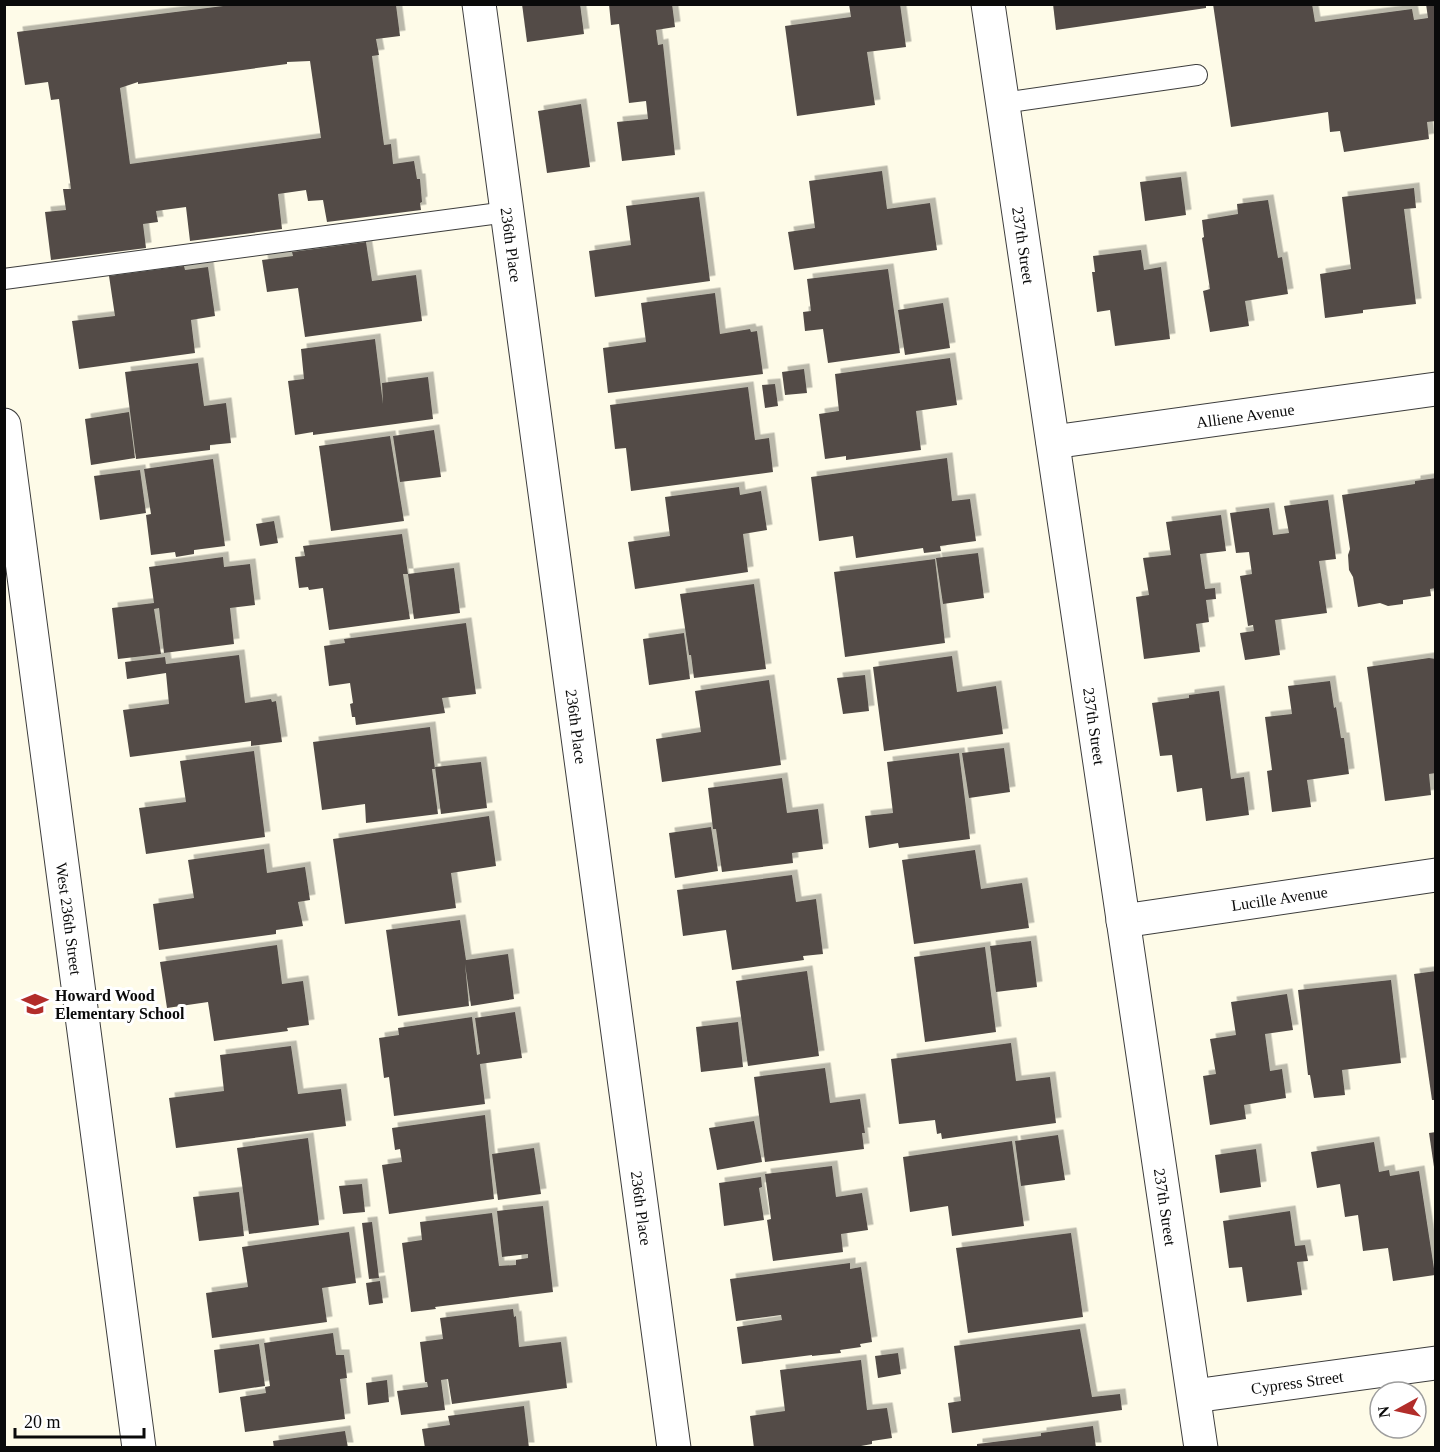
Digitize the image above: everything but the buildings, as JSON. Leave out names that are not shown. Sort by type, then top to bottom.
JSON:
[{"type":"street","name":"236th Place","points":[[479,4],[674,1448]]},
{"type":"street","name":"237th Street","points":[[988,4],[1201,1448]]},
{"type":"street","name":"Alliene Avenue","points":[[1053,442],[1436,389]]},
{"type":"street","name":"West 236th Street","points":[[4,425],[139,1448]]},
{"type":"street","name":"Lucille Avenue","points":[[1123,921],[1436,875]]},
{"type":"street","name":"Cypress Street","points":[[1194,1396],[1436,1363]]},
{"type":"lane","points":[[1003,103],[1197,75]]},
{"type":"lane","points":[[4,279],[507,212]]},
{"type":"place","name":"Howard Wood Elementary School","points":[[35,1004]]}]
